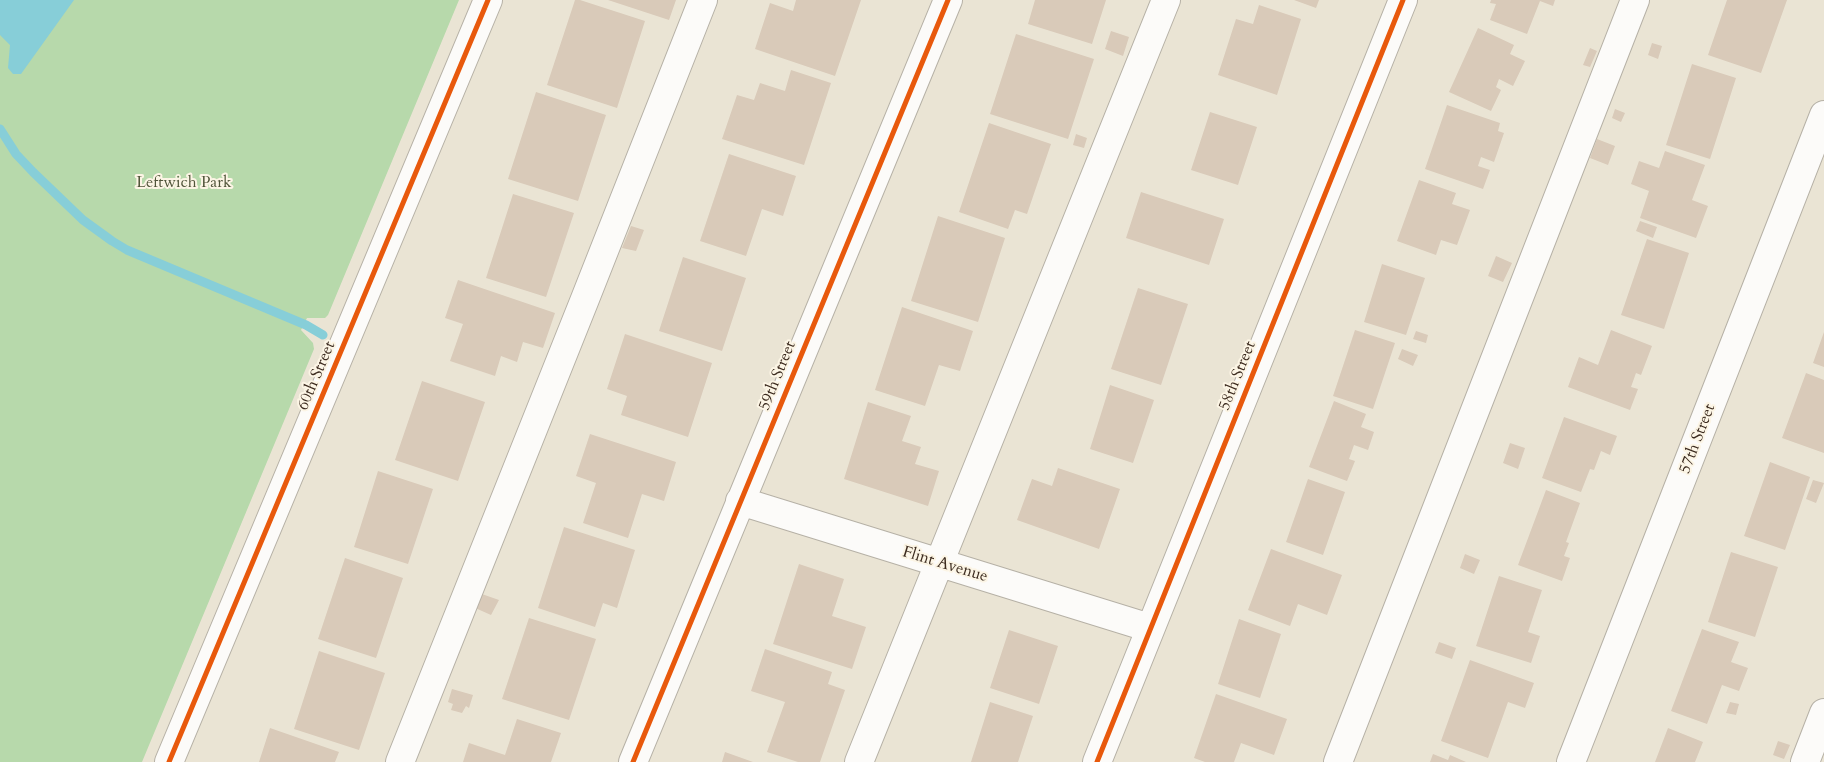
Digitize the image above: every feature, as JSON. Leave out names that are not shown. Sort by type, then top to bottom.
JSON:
[{"type":"street","name":"60th Street","points":[[169,762],[488,0]]},
{"type":"street","points":[[400,762],[703,0]]},
{"type":"street","name":"59th Street","points":[[633,762],[948,0]]},
{"type":"street","points":[[859,762],[1166,0]]},
{"type":"street","name":"58th Street","points":[[1097,762],[1402,0]]},
{"type":"street","points":[[1338,762],[1636,0]]},
{"type":"street","name":"57th Street","points":[[1572,762],[1824,115]]},
{"type":"street","name":"Flint Avenue","points":[[740,501],[1150,628]]},
{"type":"street","points":[[1805,762],[1824,713]]},
{"type":"green space","name":"Leftwich Park","points":[[0,0],[459,0],[328,315],[325,318],[307,318],[301,330],[313,343],[314,349],[142,762],[0,762]]},
{"type":"water","points":[[0,0],[74,0],[21,74],[13,74],[8,68],[10,45],[0,35]]},
{"type":"building","points":[[575,0],[645,21],[617,108],[547,85]]},
{"type":"building","points":[[608,0],[676,0],[669,20]]},
{"type":"building","points":[[796,0],[861,0],[835,76],[755,49],[770,3],[793,11]]},
{"type":"building","points":[[1035,0],[1106,0],[1092,44],[1028,24]]},
{"type":"building","points":[[1294,0],[1319,0],[1316,8]]},
{"type":"building","points":[[1491,0],[1555,0],[1553,6],[1540,1],[1527,34],[1490,20],[1496,4],[1490,3]]},
{"type":"building","points":[[1727,0],[1787,0],[1761,73],[1708,55]]},
{"type":"building","points":[[1259,5],[1301,19],[1277,95],[1218,75],[1236,19],[1253,24]]},
{"type":"building","points":[[1478,28],[1514,45],[1510,54],[1525,61],[1513,86],[1499,79],[1496,87],[1501,90],[1491,111],[1449,92]]},
{"type":"building","points":[[1111,31],[1129,37],[1123,56],[1105,49]]},
{"type":"building","points":[[1016,34],[1094,59],[1068,139],[990,114]]},
{"type":"building","points":[[1652,43],[1662,46],[1658,59],[1648,55]]},
{"type":"building","points":[[1590,48],[1597,51],[1590,67],[1583,65]]},
{"type":"building","points":[[1692,64],[1736,78],[1710,159],[1666,145]]},
{"type":"building","points":[[791,70],[831,83],[804,165],[722,139],[737,95],[754,100],[760,83],[785,91]]},
{"type":"building","points":[[536,92],[606,115],[578,201],[508,179]]},
{"type":"building","points":[[1447,105],[1500,123],[1498,131],[1504,133],[1494,162],[1481,157],[1478,166],[1490,170],[1483,189],[1425,169]]},
{"type":"building","points":[[1615,109],[1625,113],[1621,122],[1612,118]]},
{"type":"building","points":[[1210,112],[1257,127],[1238,185],[1191,170]]},
{"type":"building","points":[[989,123],[1051,144],[1027,214],[1015,210],[1008,229],[959,212]]},
{"type":"building","points":[[1076,134],[1087,138],[1084,148],[1073,145]]},
{"type":"building","points":[[1597,139],[1615,146],[1608,165],[1590,158]]},
{"type":"building","points":[[1665,151],[1705,165],[1692,200],[1708,206],[1696,238],[1640,218],[1649,191],[1631,184],[1639,161],[1659,168]]},
{"type":"building","points":[[729,154],[796,176],[783,216],[762,209],[746,256],[700,241]]},
{"type":"building","points":[[1419,180],[1456,193],[1452,204],[1470,210],[1457,245],[1441,240],[1436,255],[1397,241]]},
{"type":"building","points":[[1141,192],[1224,219],[1209,265],[1126,238]]},
{"type":"building","points":[[513,194],[574,213],[546,297],[486,278]]},
{"type":"building","points":[[938,216],[1005,238],[978,322],[911,301]]},
{"type":"building","points":[[1640,221],[1657,227],[1653,238],[1636,231]]},
{"type":"building","points":[[631,226],[644,230],[636,251],[622,248]]},
{"type":"building","points":[[1647,239],[1689,253],[1664,329],[1621,315]]},
{"type":"building","points":[[1496,256],[1512,263],[1503,282],[1488,276]]},
{"type":"building","points":[[683,257],[746,278],[722,351],[659,331]]},
{"type":"building","points":[[1382,264],[1425,278],[1406,335],[1364,322]]},
{"type":"building","points":[[458,280],[555,313],[543,348],[523,342],[517,362],[501,356],[495,376],[450,361],[463,324],[445,318]]},
{"type":"building","points":[[1138,288],[1188,304],[1161,385],[1111,369]]},
{"type":"building","points":[[902,307],[973,331],[960,371],[939,365],[925,406],[875,390]]},
{"type":"building","points":[[1355,330],[1395,343],[1373,409],[1333,396]]},
{"type":"building","points":[[1611,330],[1652,346],[1641,375],[1636,373],[1631,387],[1638,389],[1630,410],[1568,387],[1579,357],[1598,365]]},
{"type":"building","points":[[1416,331],[1428,335],[1426,343],[1413,339]]},
{"type":"building","points":[[1824,332],[1824,367],[1813,363]]},
{"type":"building","points":[[625,334],[712,363],[688,437],[621,415],[627,396],[607,389]]},
{"type":"building","points":[[1402,349],[1418,355],[1413,366],[1398,359]]},
{"type":"building","points":[[1806,373],[1824,380],[1824,453],[1782,438]]},
{"type":"building","points":[[422,381],[485,402],[458,481],[395,460]]},
{"type":"building","points":[[1110,385],[1154,400],[1133,463],[1090,449]]},
{"type":"building","points":[[1334,401],[1366,414],[1361,427],[1374,432],[1368,450],[1354,445],[1349,459],[1355,461],[1347,481],[1309,467]]},
{"type":"building","points":[[868,402],[911,416],[902,441],[921,447],[915,464],[939,471],[928,506],[844,479]]},
{"type":"building","points":[[1564,417],[1617,436],[1610,455],[1601,451],[1594,470],[1590,469],[1581,492],[1542,478]]},
{"type":"building","points":[[590,434],[676,462],[664,501],[642,494],[628,538],[583,523],[596,483],[576,476]]},
{"type":"building","points":[[1510,443],[1525,448],[1518,469],[1503,463]]},
{"type":"building","points":[[1770,462],[1810,477],[1785,550],[1744,536]]},
{"type":"building","points":[[1058,468],[1120,489],[1099,549],[1017,520],[1032,479],[1052,486]]},
{"type":"building","points":[[378,471],[433,489],[408,564],[354,547]]},
{"type":"building","points":[[1308,479],[1345,492],[1323,555],[1286,542]]},
{"type":"building","points":[[1813,480],[1824,483],[1816,503],[1806,499]]},
{"type":"building","points":[[1546,490],[1580,503],[1566,542],[1569,543],[1564,556],[1570,558],[1562,581],[1518,565]]},
{"type":"building","points":[[564,527],[635,550],[617,608],[603,603],[595,627],[538,608]]},
{"type":"building","points":[[1271,549],[1342,575],[1327,615],[1298,604],[1290,626],[1248,610]]},
{"type":"building","points":[[1731,552],[1778,567],[1755,637],[1708,622]]},
{"type":"building","points":[[1465,554],[1480,560],[1474,574],[1460,568]]},
{"type":"building","points":[[345,558],[403,578],[376,658],[318,639]]},
{"type":"building","points":[[799,564],[844,579],[832,616],[866,627],[852,669],[773,644]]},
{"type":"building","points":[[1499,576],[1542,590],[1528,632],[1540,636],[1531,663],[1476,646]]},
{"type":"building","points":[[479,593],[499,600],[491,615],[473,607]]},
{"type":"building","points":[[529,618],[596,639],[569,720],[502,699]]},
{"type":"building","points":[[1239,619],[1281,634],[1260,698],[1218,684]]},
{"type":"building","points":[[1702,629],[1739,642],[1731,662],[1748,668],[1739,691],[1722,685],[1707,724],[1671,711]]},
{"type":"building","points":[[1009,630],[1058,646],[1039,704],[990,688]]},
{"type":"building","points":[[1439,642],[1456,648],[1452,659],[1435,653]]},
{"type":"building","points":[[765,649],[832,672],[828,684],[845,690],[820,762],[798,762],[767,752],[785,702],[751,691]]},
{"type":"building","points":[[319,651],[385,673],[359,750],[294,729]]},
{"type":"building","points":[[1470,660],[1534,683],[1525,708],[1508,702],[1488,758],[1441,741]]},
{"type":"building","points":[[452,689],[473,695],[469,708],[466,706],[462,713],[451,710],[453,704],[448,702]]},
{"type":"building","points":[[1216,694],[1287,719],[1274,755],[1241,743],[1234,762],[1205,762],[1194,758]]},
{"type":"building","points":[[990,702],[1033,716],[1018,762],[971,762]]},
{"type":"building","points":[[1730,702],[1739,704],[1736,715],[1726,713]]},
{"type":"building","points":[[517,719],[561,733],[551,762],[463,762],[469,743],[505,755]]},
{"type":"building","points":[[270,728],[339,752],[335,762],[259,762]]},
{"type":"building","points":[[1668,728],[1703,742],[1695,762],[1655,762]]},
{"type":"building","points":[[1778,741],[1790,745],[1784,759],[1773,755]]},
{"type":"building","points":[[725,752],[753,762],[722,762]]},
{"type":"building","points":[[1433,754],[1448,760],[1450,755],[1466,762],[1430,762]]},
{"type":"waterway","points":[[0,129],[16,154],[33,172],[83,220],[112,241],[127,250],[306,325],[323,335]]},
{"type":"cycle path","points":[[169,762],[488,0]]},
{"type":"cycle path","points":[[633,762],[948,0]]},
{"type":"cycle path","points":[[1097,762],[1403,0]]}]
